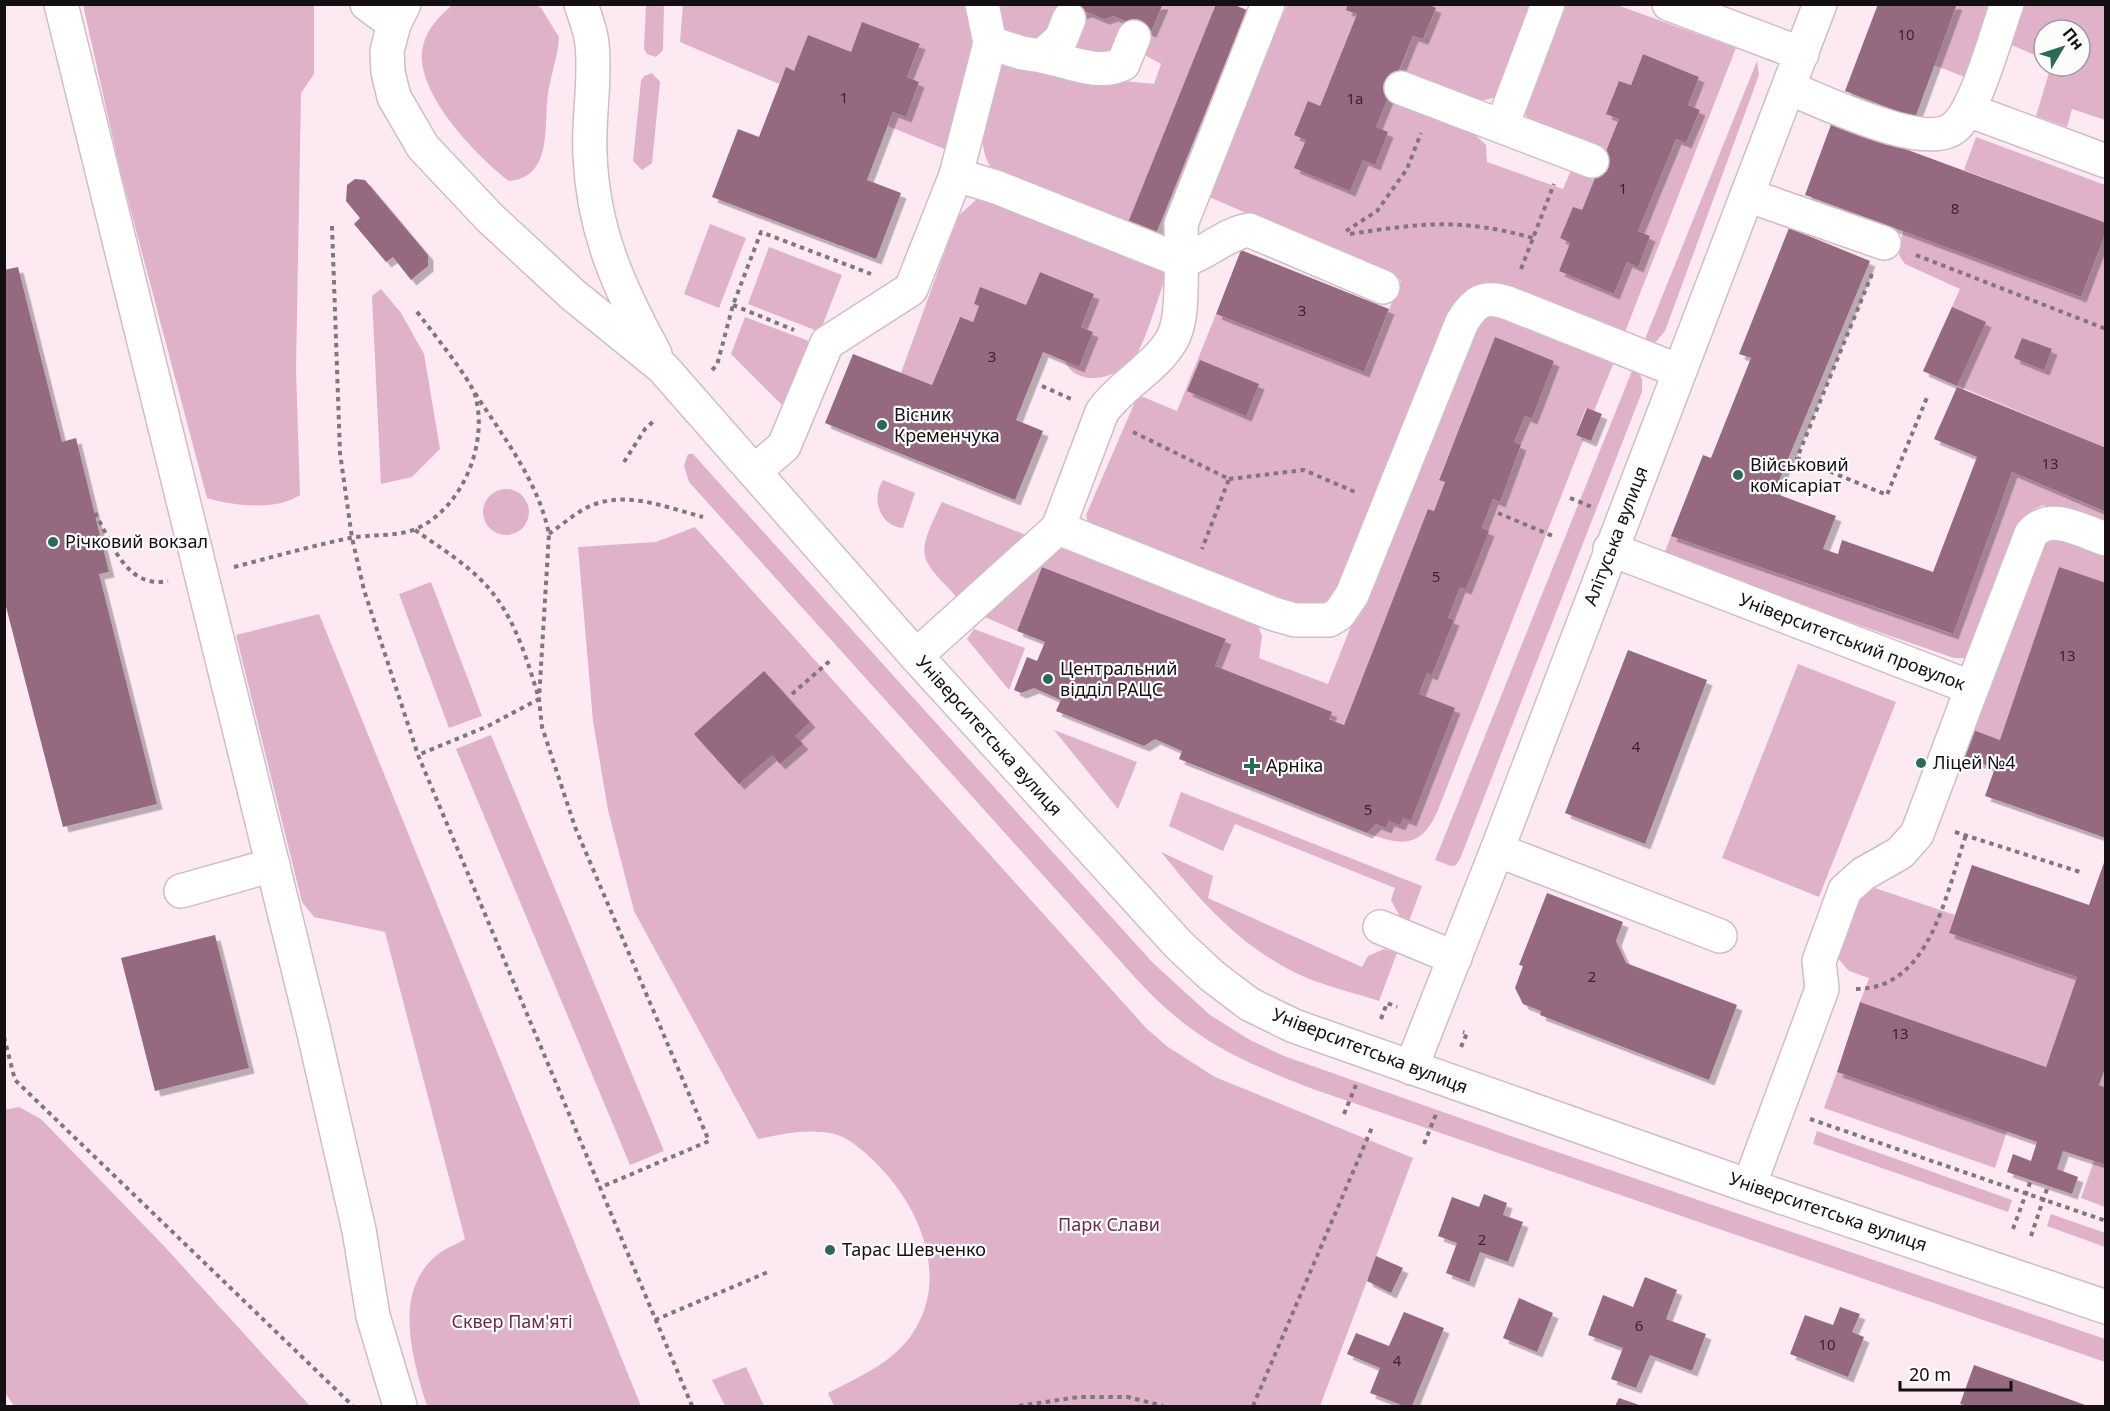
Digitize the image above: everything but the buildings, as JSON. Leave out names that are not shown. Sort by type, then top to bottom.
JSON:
[{"type":"street","points":[[62,4],[273,865],[359,1230],[373,1316],[400,1407]]},
{"type":"street","points":[[367,4],[399,14]]},
{"type":"street","name":"Університетська вулиця","points":[[581,4],[592,44],[590,153],[594,200],[609,261],[624,297],[663,368]]},
{"type":"street","points":[[753,472],[784,446],[827,343],[911,289],[956,175],[990,43],[982,4]]},
{"type":"street","points":[[916,656],[1058,528],[1102,412],[1113,396],[1171,342],[1177,330],[1182,261],[1181,224],[1268,4]]},
{"type":"street","points":[[1502,126],[1548,4]]},
{"type":"street","points":[[1669,4],[1802,54]]},
{"type":"street","name":"Алітуська вулиця","points":[[1411,1068],[1497,850],[1820,4]]},
{"type":"street","points":[[1789,88],[1910,134],[1938,135],[1950,132],[1968,110],[2007,4]]},
{"type":"street","name":"Університетська вулиця","points":[[399,14],[387,51],[388,72],[394,97],[423,147],[490,218],[572,294],[663,368],[916,656],[1138,902],[1211,975],[1249,1004],[1294,1026],[1411,1068],[1749,1186],[2106,1306]]},
{"type":"street","points":[[1042,56],[1062,39],[1070,19]]},
{"type":"street","points":[[990,43],[1022,53],[1100,69],[1114,68],[1123,64],[1134,36]]},
{"type":"street","points":[[1401,88],[1579,156]]},
{"type":"street","points":[[1968,110],[2106,161]]},
{"type":"street","points":[[956,175],[996,187],[1182,261],[1200,255],[1236,232],[1249,230],[1383,287]]},
{"type":"street","points":[[1747,195],[1884,243]]},
{"type":"street","points":[[1058,528],[1274,614],[1295,620],[1329,620],[1339,614],[1352,595],[1462,322],[1469,310],[1480,301],[1494,299],[1508,303],[1679,371]]},
{"type":"street","points":[[1972,688],[2031,534],[2038,526],[2050,521],[2106,539]]},
{"type":"street","name":"Університетський провулок","points":[[1610,549],[1972,688],[1923,823],[1910,845],[1863,874],[1845,890],[1819,961],[1822,989],[1749,1186]]},
{"type":"street","points":[[1497,850],[1720,936]]},
{"type":"street","points":[[181,891],[273,865]]},
{"type":"street","points":[[1380,927],[1455,958]]},
{"type":"path","points":[[1433,100],[1407,169],[1377,211],[1340,235],[1413,224],[1462,223],[1493,227],[1533,238]]},
{"type":"path","points":[[1508,303],[1533,238],[1579,156]]},
{"type":"path","points":[[332,226],[340,453],[352,538],[364,590],[418,755],[692,1407]]},
{"type":"path","points":[[717,365],[733,305],[761,232],[911,289]]},
{"type":"path","points":[[1928,395],[1887,495],[1797,458],[1884,243],[2106,329]]},
{"type":"path","points":[[733,305],[827,343]]},
{"type":"path","points":[[416,309],[475,393],[534,486],[544,510],[549,534],[539,699],[542,727],[575,827],[710,1142],[599,1188]]},
{"type":"path","points":[[1042,386],[1102,412],[1147,441],[1229,479],[1304,470],[1388,506]]},
{"type":"path","points":[[95,513],[120,558],[135,577],[156,584],[352,538],[415,530],[432,521],[443,510],[473,460],[479,443],[475,393]]},
{"type":"path","points":[[624,462],[645,429],[656,419]]},
{"type":"path","points":[[1190,580],[1229,479]]},
{"type":"path","points":[[549,534],[582,510],[618,498],[644,501],[703,518]]},
{"type":"path","points":[[1570,498],[1597,509]]},
{"type":"path","points":[[1497,513],[1555,537]]},
{"type":"path","points":[[415,530],[460,561],[484,583],[497,599],[511,622],[523,650],[539,699]]},
{"type":"path","points":[[792,694],[832,659]]},
{"type":"path","points":[[418,755],[488,726],[539,699]]},
{"type":"path","points":[[1923,823],[2080,872]]},
{"type":"path","points":[[1822,989],[1873,989],[1900,976],[1919,957],[1933,930],[1966,835]]},
{"type":"path","points":[[1380,1022],[1387,1003],[1398,1007]]},
{"type":"path","points":[[4,1037],[15,1080],[353,1407]]},
{"type":"path","points":[[1344,1114],[1359,1079]]},
{"type":"path","points":[[1424,1144],[1438,1108]]},
{"type":"path","points":[[1778,1108],[2106,1221]]},
{"type":"path","points":[[1253,1407],[1373,1125]]},
{"type":"path","points":[[2013,1229],[2031,1180]]},
{"type":"path","points":[[2031,1236],[2048,1186]]},
{"type":"path","points":[[655,1320],[768,1272]]},
{"type":"path","points":[[1019,1407],[1078,1397],[1128,1397],[1163,1407]]},
{"type":"green space","points":[[535,4],[541,8],[559,37],[547,101],[544,145],[534,169],[524,177],[509,181],[465,139],[437,102],[427,82],[422,63],[423,46],[431,28],[452,5]]},
{"type":"green space","points":[[683,4],[973,5],[978,33],[947,150],[888,126],[893,112],[906,117],[919,82],[907,77],[920,45],[862,23],[851,52],[794,71],[786,68],[779,84],[680,42]]},
{"type":"green space","points":[[1052,4],[1058,7],[1045,34],[1036,40],[1006,31],[994,5]]},
{"type":"green space","points":[[83,5],[314,5],[314,74],[301,93],[296,370],[300,495],[290,500],[255,506],[207,498],[120,170]]},
{"type":"green space","points":[[646,5],[664,5],[663,50],[656,57],[647,54],[644,49]]},
{"type":"green space","points":[[1163,5],[1216,5],[1127,225],[995,173],[987,161],[983,147],[983,133],[988,103],[1002,60],[1057,74],[1154,84],[1161,64],[1141,53],[1144,29],[1151,32]]},
{"type":"green space","points":[[1287,5],[1348,5],[1357,14],[1295,168],[1376,127],[1388,97],[1468,128],[1486,145],[1487,162],[1563,189],[1572,168],[1598,171],[1582,210],[1560,238],[1570,243],[1559,271],[1614,294],[1627,262],[1637,266],[1650,236],[1638,231],[1676,139],[1686,143],[1700,110],[1688,105],[1699,77],[1643,54],[1631,85],[1619,81],[1619,119],[1605,153],[1533,126],[1524,112],[1563,5],[1617,5],[1736,48],[1623,337],[1498,287],[1333,603],[1304,609],[1090,528],[1086,515],[1138,395],[1177,411],[1216,314],[1364,372],[1401,280],[1207,196]]},
{"type":"green space","points":[[1428,5],[1537,5],[1498,97],[1474,102],[1398,75],[1413,36],[1423,39],[1436,8]]},
{"type":"green space","points":[[1957,5],[1997,5],[1970,79],[1934,65]]},
{"type":"green space","points":[[2019,5],[2105,5],[2105,120],[2072,109],[2067,127],[2036,116],[2047,78],[2092,78],[2092,18],[2032,18],[2032,54],[2005,42]]},
{"type":"green space","points":[[1083,13],[1113,16],[1128,23],[1119,41],[1110,51],[1097,54],[1076,53],[1073,44]]},
{"type":"green space","points":[[1757,61],[1759,75],[1665,331],[1654,344],[1643,344]]},
{"type":"green space","points":[[652,73],[660,82],[652,163],[642,170],[633,161],[641,81],[644,76]]},
{"type":"green space","points":[[1976,137],[2105,185],[2105,223],[1964,170]]},
{"type":"green space","points":[[987,196],[1163,268],[1165,279],[1147,331],[1131,362],[1121,370],[1096,378],[1082,376],[1069,368],[1065,361],[1079,367],[1093,332],[1081,327],[1094,294],[1040,272],[1026,305],[974,304],[979,306],[973,322],[959,318],[932,385],[901,373],[958,216],[976,200]]},
{"type":"green space","points":[[710,224],[746,238],[719,308],[684,294]]},
{"type":"green space","points":[[1903,231],[2081,297],[2105,231],[2105,448],[1923,371],[1960,289],[1905,264],[1899,255]]},
{"type":"green space","points":[[769,247],[842,275],[820,332],[748,304]]},
{"type":"green space","points":[[381,289],[401,313],[424,354],[440,449],[412,477],[381,484],[372,296]]},
{"type":"green space","points":[[1485,309],[1616,357],[1594,411],[1586,408],[1576,434],[1584,438],[1438,810],[1432,822],[1418,837],[1401,842],[1367,833],[1376,824],[1386,828],[1389,821],[1419,694],[1427,673],[1432,675],[1454,620],[1448,618],[1493,499],[1500,501],[1521,446],[1514,442],[1525,416],[1532,419],[1554,361],[1495,338],[1439,479],[1445,482],[1434,511],[1428,509],[1344,725],[1215,666],[1226,639],[1042,567],[1017,631],[978,614],[1061,546],[1258,625],[1262,636],[1259,658],[1328,684],[1468,332]]},
{"type":"green space","points":[[745,317],[814,343],[789,412],[731,354]]},
{"type":"green space","points":[[1634,366],[1642,379],[1642,392],[1460,859],[1456,865],[1451,866],[1435,860]]},
{"type":"green space","points":[[688,454],[693,454],[1153,963],[1210,1015],[1250,1040],[1284,1056],[2105,1339],[2105,1362],[1310,1088],[1260,1068],[1199,1034],[1160,1003],[1140,983],[689,482],[684,466]]},
{"type":"green space","points":[[2012,472],[2105,512],[2105,525],[2043,505],[2032,510],[1968,658],[1954,658],[1663,557],[1671,536],[1952,634]]},
{"type":"green space","points":[[883,480],[915,493],[903,528],[888,522],[880,510],[878,495]]},
{"type":"green space","points":[[506,489],[515,490],[522,496],[528,503],[528,521],[522,528],[515,534],[506,535],[497,534],[490,528],[484,521],[483,512],[484,503],[490,496],[497,490]]},
{"type":"green space","points":[[942,502],[1031,537],[963,604],[938,577],[926,558],[924,548],[927,537]]},
{"type":"green space","name":"Парк Слави","points":[[695,527],[1147,1029],[1168,1047],[1215,1077],[1413,1158],[1320,1406],[834,1406],[828,1393],[861,1376],[893,1355],[910,1337],[922,1315],[929,1292],[929,1268],[925,1245],[917,1222],[891,1180],[871,1158],[839,1136],[824,1132],[796,1132],[758,1139],[634,911],[608,810],[593,721],[578,547],[656,542]]},
{"type":"green space","points":[[2043,536],[2105,546],[2105,583],[2000,740],[1968,728]]},
{"type":"green space","points":[[431,582],[482,716],[449,728],[399,594]]},
{"type":"green space","name":"Сквер Пам'яті","points":[[319,614],[641,1406],[429,1406],[426,1403],[411,1344],[411,1303],[416,1284],[425,1267],[441,1252],[465,1239],[385,932],[314,917],[302,902],[236,635]]},
{"type":"green space","points":[[974,629],[1025,648],[1009,690],[967,639]]},
{"type":"green space","points":[[1798,664],[1896,702],[1819,897],[1722,858]]},
{"type":"green space","points":[[1054,730],[1137,762],[1118,809]]},
{"type":"green space","points":[[491,735],[664,1151],[630,1165],[456,749]]},
{"type":"green space","points":[[1181,792],[1422,886],[1408,924],[1400,917],[1391,900],[1395,888],[1235,824],[1223,851],[1169,826]]},
{"type":"green space","points":[[1161,852],[1213,876],[1208,898],[1362,967],[1368,956],[1384,949],[1397,953],[1379,1001],[1309,979],[1288,969],[1250,945],[1218,917]]},
{"type":"green space","points":[[1866,885],[1955,915],[1949,933],[2077,977],[2046,1067],[1860,1002],[1869,978],[1849,971],[1835,955],[1850,895]]},
{"type":"green space","points":[[1837,1072],[2007,1131],[1995,1168],[1824,1108]]},
{"type":"green space","points":[[19,1107],[41,1119],[164,1246],[310,1406],[14,1406],[4,1391],[4,1110]]},
{"type":"green space","points":[[1817,1131],[2012,1200],[2008,1212],[1813,1144]]},
{"type":"green space","points":[[2094,1161],[2105,1165],[2105,1207],[2081,1198]]},
{"type":"green space","points":[[2051,1214],[2105,1233],[2105,1247],[2047,1226]]},
{"type":"green space","points":[[746,1367],[764,1406],[725,1406],[712,1380]]},
{"type":"place","name":"Вісник Кременчука","points":[[882,425]]},
{"type":"place","name":"Військовий комісаріат","points":[[1738,475]]},
{"type":"place","name":"Річковий вокзал","points":[[53,542]]},
{"type":"place","name":"Центральний відділ РАЦС","points":[[1048,679]]},
{"type":"place","name":"Ліцей №4","points":[[1921,763]]},
{"type":"place","name":"Арніка","points":[[1252,766]]},
{"type":"place","name":"Тарас Шевченко","points":[[830,1250]]}]
